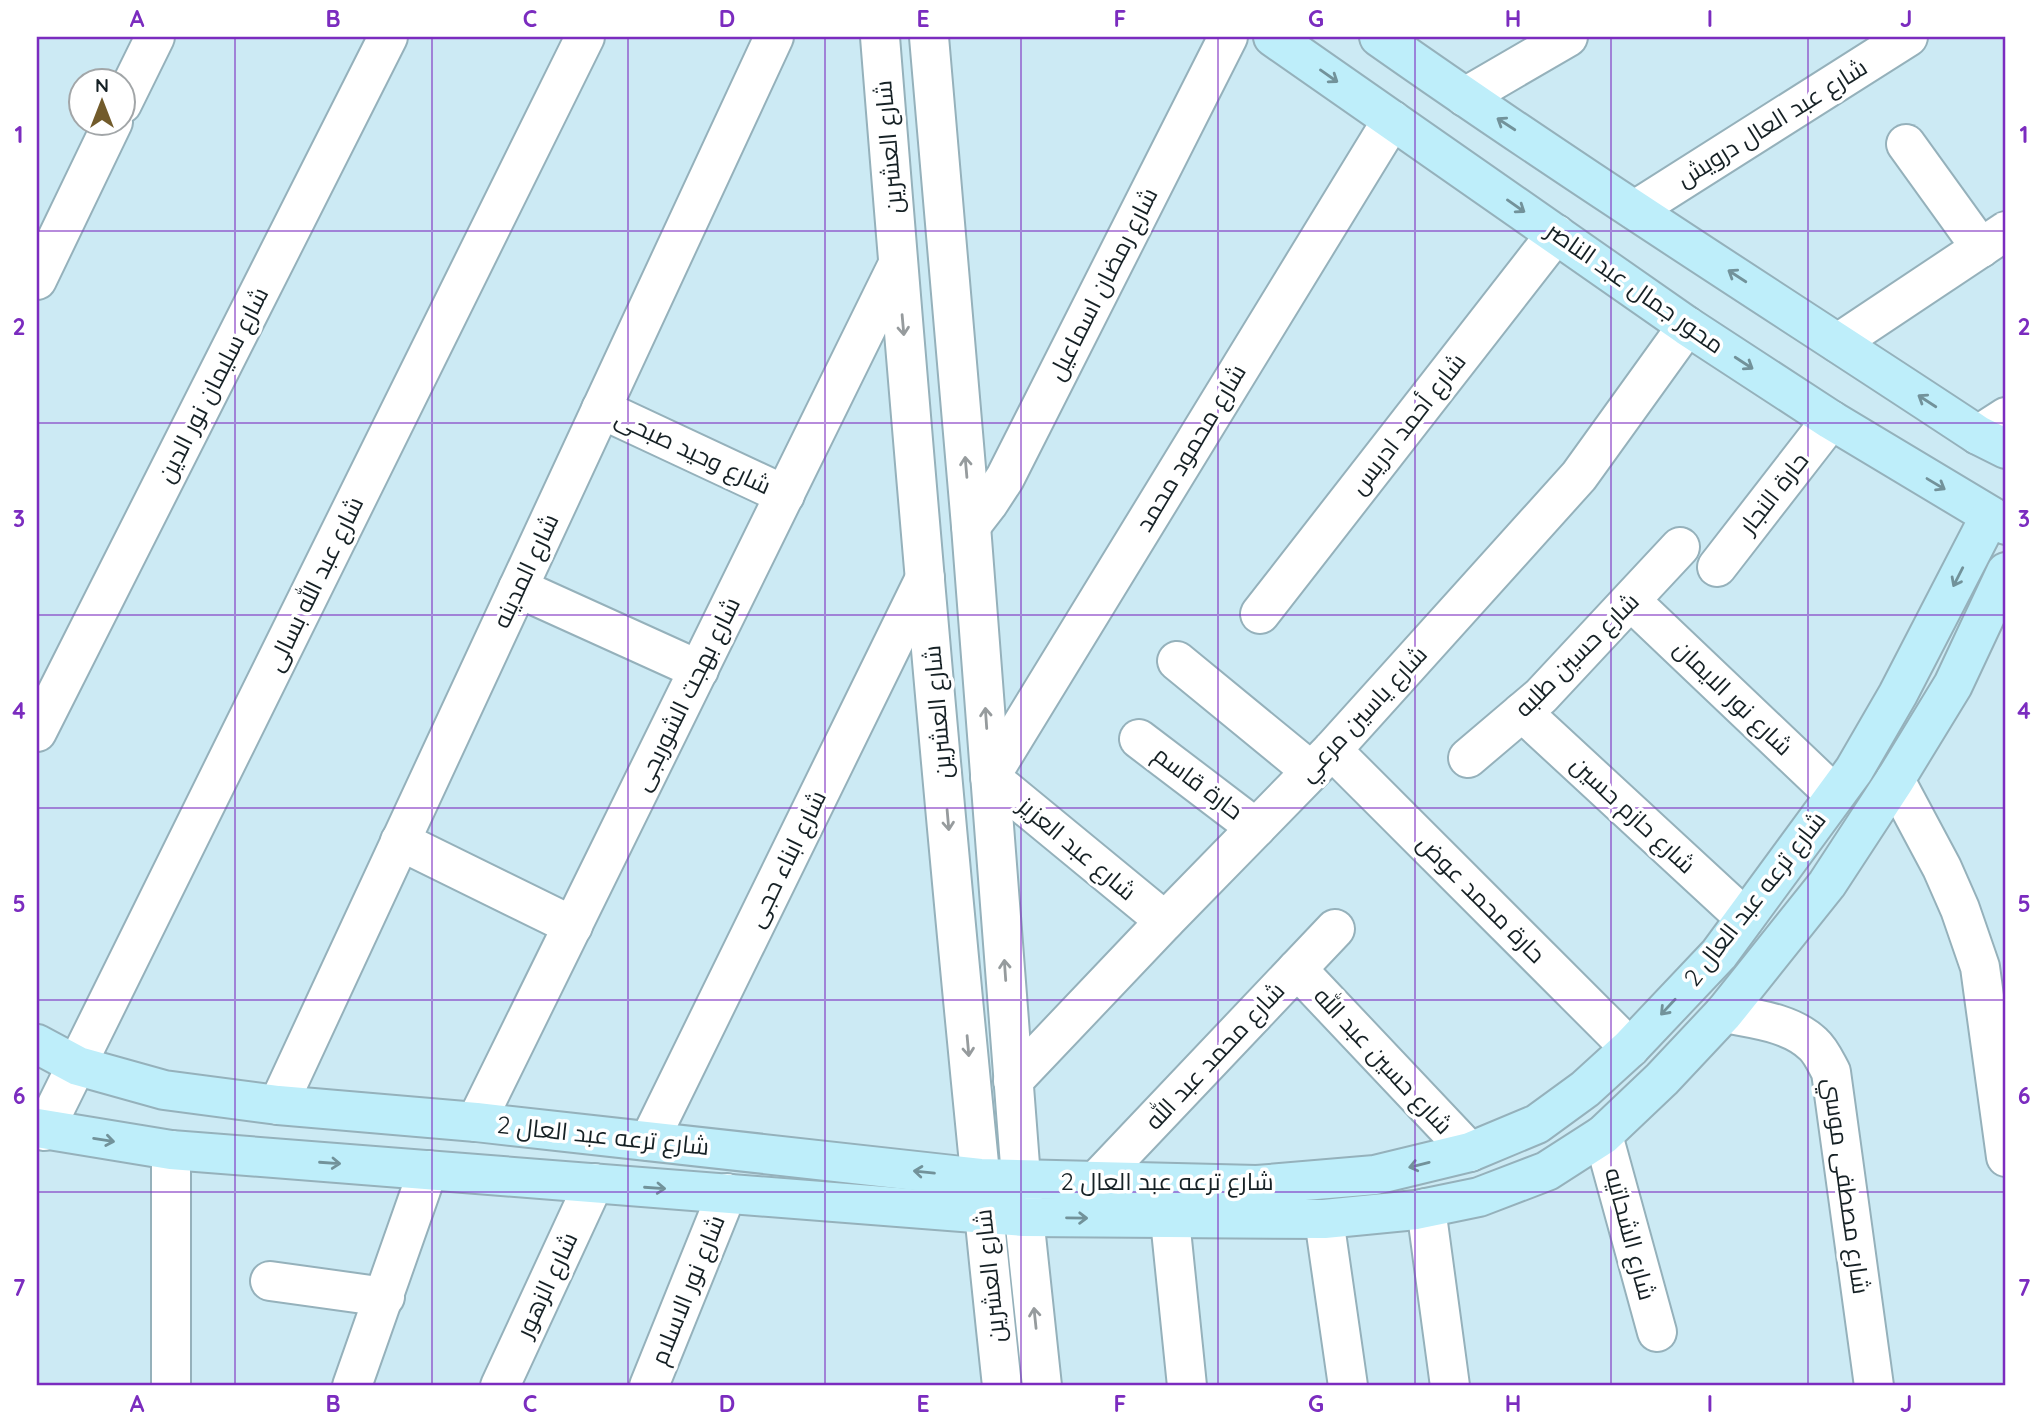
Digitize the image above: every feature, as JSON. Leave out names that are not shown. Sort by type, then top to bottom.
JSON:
[{"type":"street","points":[[136,76],[155,37]]},
{"type":"street","name":"شارع سليمان نور الدين","points":[[37,732],[388,37]]},
{"type":"street","name":"شارع عبد الله بسالى","points":[[41,1130],[78,1066],[585,37]]},
{"type":"street","name":"شارع المدينه","points":[[278,1105],[774,37]]},
{"type":"street","name":"شارع العشرين","points":[[880,37],[925,578],[1002,1386]]},
{"type":"street","name":"شارع العشرين","points":[[929,37],[971,526],[1013,1082],[1042,1386]]},
{"type":"street","name":"شارع رمضان اسماعيل","points":[[971,526],[1005,478],[1227,37]]},
{"type":"street","name":"محور جمال عبد الناصر","points":[[1273,37],[1687,326],[1831,420],[1998,521]]},
{"type":"street","points":[[1379,37],[1465,97],[1838,343],[1997,434]]},
{"type":"street","points":[[1465,97],[1568,37]]},
{"type":"street","name":"شارع عبد العال درويش","points":[[1635,210],[1908,37]]},
{"type":"street","name":"شارع محمود محمد","points":[[990,776],[1392,120]]},
{"type":"street","points":[[37,280],[106,136]]},
{"type":"street","points":[[1838,343],[1994,239],[1906,144]]},
{"type":"street","name":"شارع أحمد ادريس","points":[[1260,614],[1556,234]]},
{"type":"street","name":"شارع بهجت الشوربجى","points":[[477,1122],[898,264]]},
{"type":"street","name":"شارع ياسين مرعي","points":[[1013,1082],[1165,920],[1322,761],[1579,475],[1687,326]]},
{"type":"street","name":"شارع وحيد صبحى","points":[[601,409],[785,495]]},
{"type":"street","name":"حارة النجار","points":[[1717,567],[1831,420]]},
{"type":"street","name":"شارع ترعه عبد العال 2","points":[[1023,1199],[1095,1182],[1256,1185],[1375,1175],[1470,1152],[1536,1124],[1585,1089],[1630,1048],[1718,954],[1854,770],[1998,521]]},
{"type":"street","name":"شارع حسين طلبه","points":[[1468,758],[1541,696],[1680,547]]},
{"type":"street","name":"شارع ترعه عبد العال 2","points":[[41,1130],[172,1150],[727,1194],[982,1196],[1023,1199],[1170,1220],[1324,1219],[1426,1208],[1479,1197],[1547,1171],[1603,1135],[1662,1079],[1724,1013],[1827,884],[1895,780],[1953,685],[2006,572]]},
{"type":"street","name":"شارع ابناء حجى","points":[[649,1141],[925,578]]},
{"type":"street","points":[[518,588],[699,670]]},
{"type":"street","name":"شارع نور الايمان","points":[[1631,601],[1835,795]]},
{"type":"street","name":"حارة محمد عوض","points":[[1177,661],[1322,761],[1630,1048]]},
{"type":"street","name":"شارع حازم حسين","points":[[1522,712],[1745,918]]},
{"type":"street","name":"حارة قاسم","points":[[1139,739],[1256,828]]},
{"type":"street","name":"شارع عبد العزيز","points":[[990,776],[1165,920]]},
{"type":"street","points":[[1895,780],[1942,868],[1960,909],[1980,967],[2006,1157]]},
{"type":"street","points":[[400,841],[573,926]]},
{"type":"street","name":"شارع محمد عبد الله","points":[[1095,1182],[1335,929]]},
{"type":"street","name":"شارع حسين عبد الله","points":[[1297,969],[1470,1152]]},
{"type":"street","name":"شارع مصطفى موسي","points":[[1724,1013],[1766,1021],[1797,1032],[1815,1045],[1831,1072],[1874,1386]]},
{"type":"street","name":"شارع ترعه عبد العال 2","points":[[37,1044],[78,1066],[164,1090],[278,1105],[477,1122],[649,1141],[982,1196]]},
{"type":"street","name":"شارع الشحاتيه","points":[[1603,1135],[1657,1332]]},
{"type":"street","points":[[172,1150],[172,1386]]},
{"type":"street","points":[[352,1386],[428,1170]]},
{"type":"street","name":"شارع الزهور","points":[[500,1386],[594,1183]]},
{"type":"street","name":"شارع نور الاسلام","points":[[649,1386],[727,1194]]},
{"type":"street","points":[[1426,1208],[1450,1386]]},
{"type":"street","points":[[1324,1219],[1348,1386]]},
{"type":"street","points":[[1170,1220],[1187,1386]]},
{"type":"street","points":[[270,1281],[385,1297]]}]
